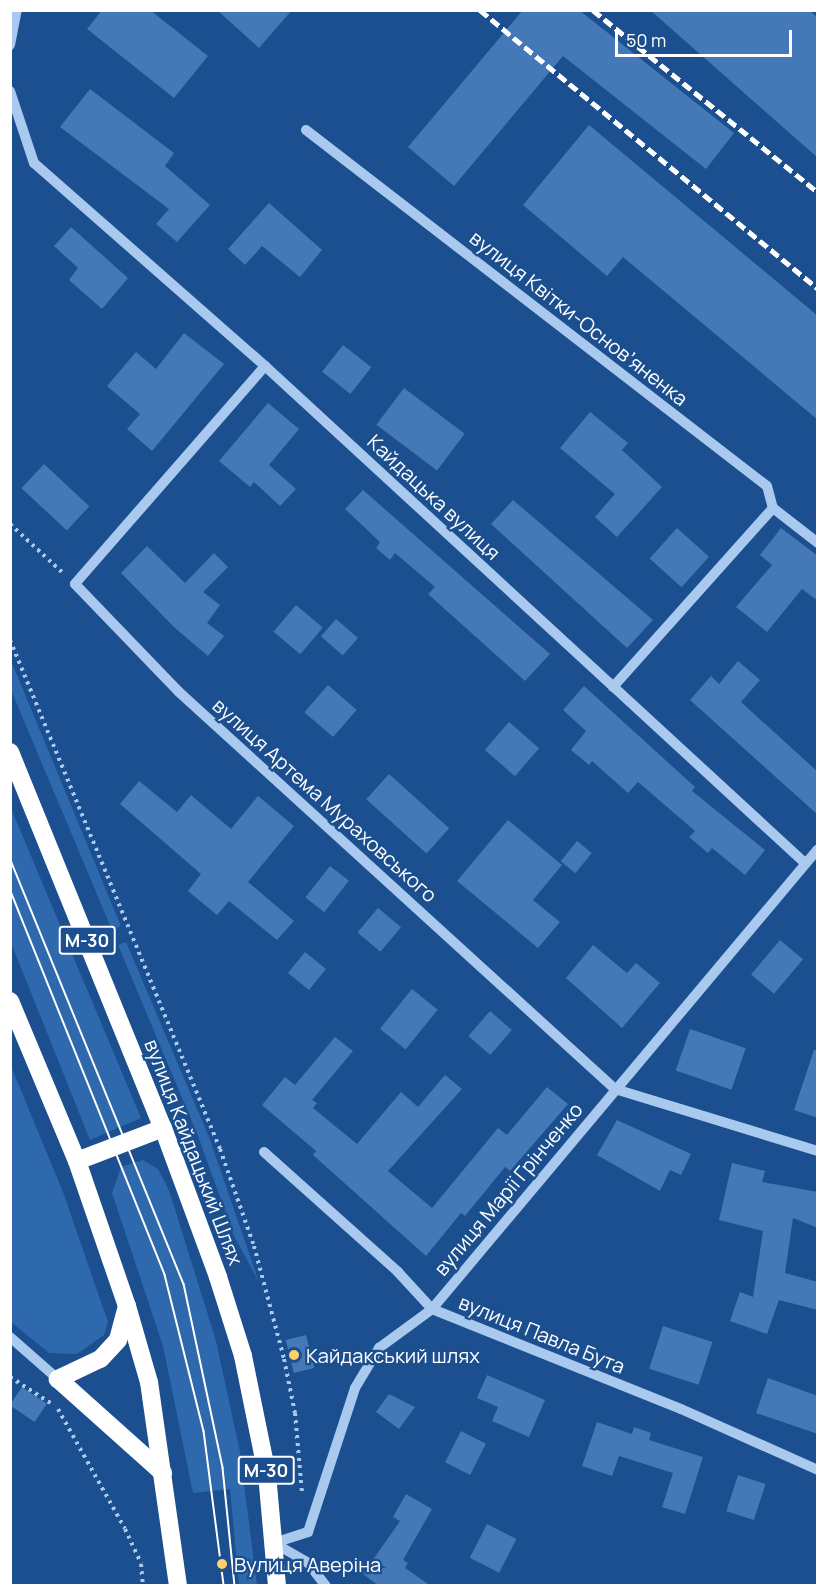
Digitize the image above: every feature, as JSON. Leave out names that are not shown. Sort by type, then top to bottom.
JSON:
[{"type":"highway","name":"вулиця Кайдацький Шлях","points":[[10,752],[163,1128],[218,1276],[243,1356],[267,1474],[278,1586]]},
{"type":"highway","points":[[10,1001],[77,1161],[128,1306],[149,1382],[178,1586]]},
{"type":"highway","points":[[77,1161],[163,1128]]},
{"type":"highway","points":[[128,1306],[118,1340],[100,1359],[58,1379],[163,1473]]},
{"type":"street","points":[[10,45],[17,10]]},
{"type":"street","name":"Кайдацька вулиця","points":[[10,92],[34,163],[265,366],[805,863]]},
{"type":"street","name":"вулиця Квітки-Основʼяненка","points":[[306,130],[767,486],[773,508],[818,543]]},
{"type":"street","points":[[75,585],[265,366]]},
{"type":"street","points":[[613,687],[773,508]]},
{"type":"street","name":"вулиця Артема Мураховського","points":[[75,585],[179,692],[615,1089],[818,1151]]},
{"type":"street","name":"вулиця Марії Грінченко","points":[[308,1532],[355,1388],[379,1348],[432,1309],[818,849]]},
{"type":"street","name":"вулиця Павла Бута","points":[[264,1152],[398,1272],[432,1309],[681,1409],[818,1470]]},
{"type":"street","points":[[10,1337],[58,1379]]},
{"type":"street","points":[[274,1544],[308,1532]]},
{"type":"street","points":[[274,1544],[308,1563],[326,1586]]},
{"type":"path","points":[[10,524],[75,585]]},
{"type":"path","points":[[10,640],[220,1149],[254,1246],[271,1302],[295,1413],[308,1532]]},
{"type":"path","points":[[10,1377],[58,1408],[125,1529],[141,1564],[143,1586]]},
{"type":"shaded area","points":[[12,663],[121,926],[112,930],[11,690],[10,664]]},
{"type":"shaded area","points":[[10,806],[141,1118],[90,1140],[11,943]]},
{"type":"shaded area","points":[[126,942],[209,1137],[259,1282],[234,1236],[198,1136],[118,945]]},
{"type":"shaded area","points":[[11,1066],[63,1192],[108,1322],[104,1335],[77,1354],[49,1353],[11,1322]]},
{"type":"shaded area","points":[[143,1160],[158,1169],[169,1190],[216,1341],[240,1452],[257,1585],[239,1585],[230,1489],[193,1493],[163,1346],[112,1193],[121,1167]]},
{"type":"building","points":[[102,10],[150,10],[208,56],[174,98],[87,29]]},
{"type":"building","points":[[217,10],[292,10],[259,48]]},
{"type":"building","points":[[523,10],[579,10],[734,133],[706,169],[563,56],[454,186],[408,147]]},
{"type":"building","points":[[650,10],[809,10],[818,18],[818,158]]},
{"type":"building","points":[[90,89],[174,153],[165,166],[210,205],[177,242],[156,224],[169,209],[60,127]]},
{"type":"building","points":[[589,125],[818,316],[818,420],[623,257],[607,276],[523,205]]},
{"type":"building","points":[[269,203],[322,250],[300,277],[262,246],[245,265],[228,249]]},
{"type":"building","points":[[71,227],[128,278],[102,309],[69,280],[78,268],[54,246]]},
{"type":"building","points":[[184,333],[224,364],[152,451],[127,429],[140,414],[107,386],[136,352],[156,369]]},
{"type":"building","points":[[343,345],[371,367],[350,394],[322,372]]},
{"type":"building","points":[[404,388],[465,434],[437,470],[376,425]]},
{"type":"building","points":[[268,403],[299,429],[269,465],[296,489],[280,506],[254,482],[250,487],[219,461]]},
{"type":"building","points":[[590,412],[628,443],[622,450],[662,487],[617,537],[595,517],[615,494],[560,448]]},
{"type":"building","points":[[44,464],[89,506],[67,530],[21,488]]},
{"type":"building","points":[[363,490],[550,654],[525,681],[428,594],[435,587],[395,553],[390,560],[376,548],[380,542],[345,509]]},
{"type":"building","points":[[513,500],[653,620],[627,648],[491,524]]},
{"type":"building","points":[[677,528],[709,557],[682,587],[650,558]]},
{"type":"building","points":[[781,528],[818,556],[818,601],[802,589],[767,632],[736,607],[772,565],[760,555]]},
{"type":"building","points":[[147,546],[185,583],[214,553],[228,567],[203,592],[220,605],[207,623],[224,636],[208,656],[175,628],[121,573]]},
{"type":"building","points":[[296,605],[323,627],[300,654],[274,632]]},
{"type":"building","points":[[336,619],[358,638],[343,655],[321,636]]},
{"type":"building","points":[[738,661],[760,680],[741,702],[818,772],[818,815],[690,700],[711,676],[719,684]]},
{"type":"building","points":[[328,685],[357,710],[333,737],[304,712]]},
{"type":"building","points":[[584,686],[695,787],[692,791],[765,850],[745,875],[712,848],[708,853],[689,837],[695,831],[638,782],[628,793],[592,761],[589,765],[571,750],[586,731],[563,710]]},
{"type":"building","points":[[509,722],[539,748],[515,776],[485,750]]},
{"type":"building","points":[[389,774],[449,828],[426,853],[366,799]]},
{"type":"building","points":[[139,781],[177,812],[191,795],[231,829],[258,796],[294,826],[248,882],[294,921],[277,940],[229,901],[217,915],[188,891],[201,874],[120,804]]},
{"type":"building","points":[[508,820],[562,865],[533,900],[560,922],[538,948],[457,881]]},
{"type":"building","points":[[577,841],[592,853],[575,873],[561,861]]},
{"type":"building","points":[[330,866],[349,881],[324,912],[305,898]]},
{"type":"building","points":[[378,908],[401,927],[380,952],[357,933]]},
{"type":"building","points":[[780,940],[803,959],[774,994],[751,974]]},
{"type":"building","points":[[593,945],[627,973],[636,963],[660,983],[622,1028],[566,978]]},
{"type":"building","points":[[305,952],[326,969],[309,990],[288,973]]},
{"type":"building","points":[[412,989],[438,1010],[406,1049],[380,1029]]},
{"type":"building","points":[[490,1011],[512,1030],[490,1055],[468,1036]]},
{"type":"building","points":[[690,1029],[746,1048],[731,1090],[676,1071]]},
{"type":"building","points":[[335,1037],[353,1051],[312,1100],[317,1103],[313,1108],[357,1144],[401,1092],[418,1107],[445,1075],[462,1089],[388,1171],[432,1208],[498,1128],[507,1135],[547,1087],[568,1104],[510,1171],[505,1167],[465,1216],[461,1213],[426,1256],[313,1155],[316,1151],[262,1105],[285,1077],[295,1085]]},
{"type":"building","points":[[814,1050],[818,1050],[818,1118],[794,1110]]},
{"type":"building","points":[[617,1120],[691,1154],[681,1175],[670,1170],[660,1191],[597,1155]]},
{"type":"building","points":[[732,1163],[765,1171],[762,1182],[818,1192],[818,1228],[793,1218],[785,1273],[818,1282],[818,1310],[779,1300],[767,1334],[730,1321],[740,1292],[753,1297],[763,1231],[719,1220]]},
{"type":"building","points":[[663,1326],[712,1342],[699,1385],[649,1369]]},
{"type":"building","points":[[306,1335],[314,1368],[294,1373],[286,1340]]},
{"type":"building","points":[[487,1375],[545,1400],[529,1437],[492,1421],[498,1407],[477,1398]]},
{"type":"building","points":[[768,1378],[818,1396],[818,1434],[756,1413]]},
{"type":"building","points":[[22,1387],[47,1404],[35,1422],[10,1405]]},
{"type":"building","points":[[389,1394],[415,1407],[399,1429],[376,1412]]},
{"type":"building","points":[[597,1422],[632,1434],[634,1427],[651,1433],[649,1440],[703,1457],[685,1514],[662,1507],[673,1473],[619,1456],[612,1476],[582,1466]]},
{"type":"building","points":[[461,1431],[486,1444],[470,1475],[445,1462]]},
{"type":"building","points":[[738,1475],[766,1484],[754,1520],[726,1511]]},
{"type":"building","points":[[406,1494],[432,1509],[403,1560],[408,1563],[405,1568],[431,1586],[379,1586],[363,1574],[400,1521],[393,1517]]},
{"type":"building","points":[[487,1524],[516,1539],[499,1573],[470,1558]]},
{"type":"tram line","points":[[10,858],[184,1284],[223,1468],[235,1586]]},
{"type":"tram line","points":[[10,889],[165,1275],[204,1431],[224,1586]]},
{"type":"railway","points":[[480,10],[818,289]]},
{"type":"railway","points":[[593,10],[818,192]]},
{"type":"place","name":"Кайдакський шлях","points":[[294,1355]]},
{"type":"place","name":"Вулиця Аверіна","points":[[222,1564]]}]
